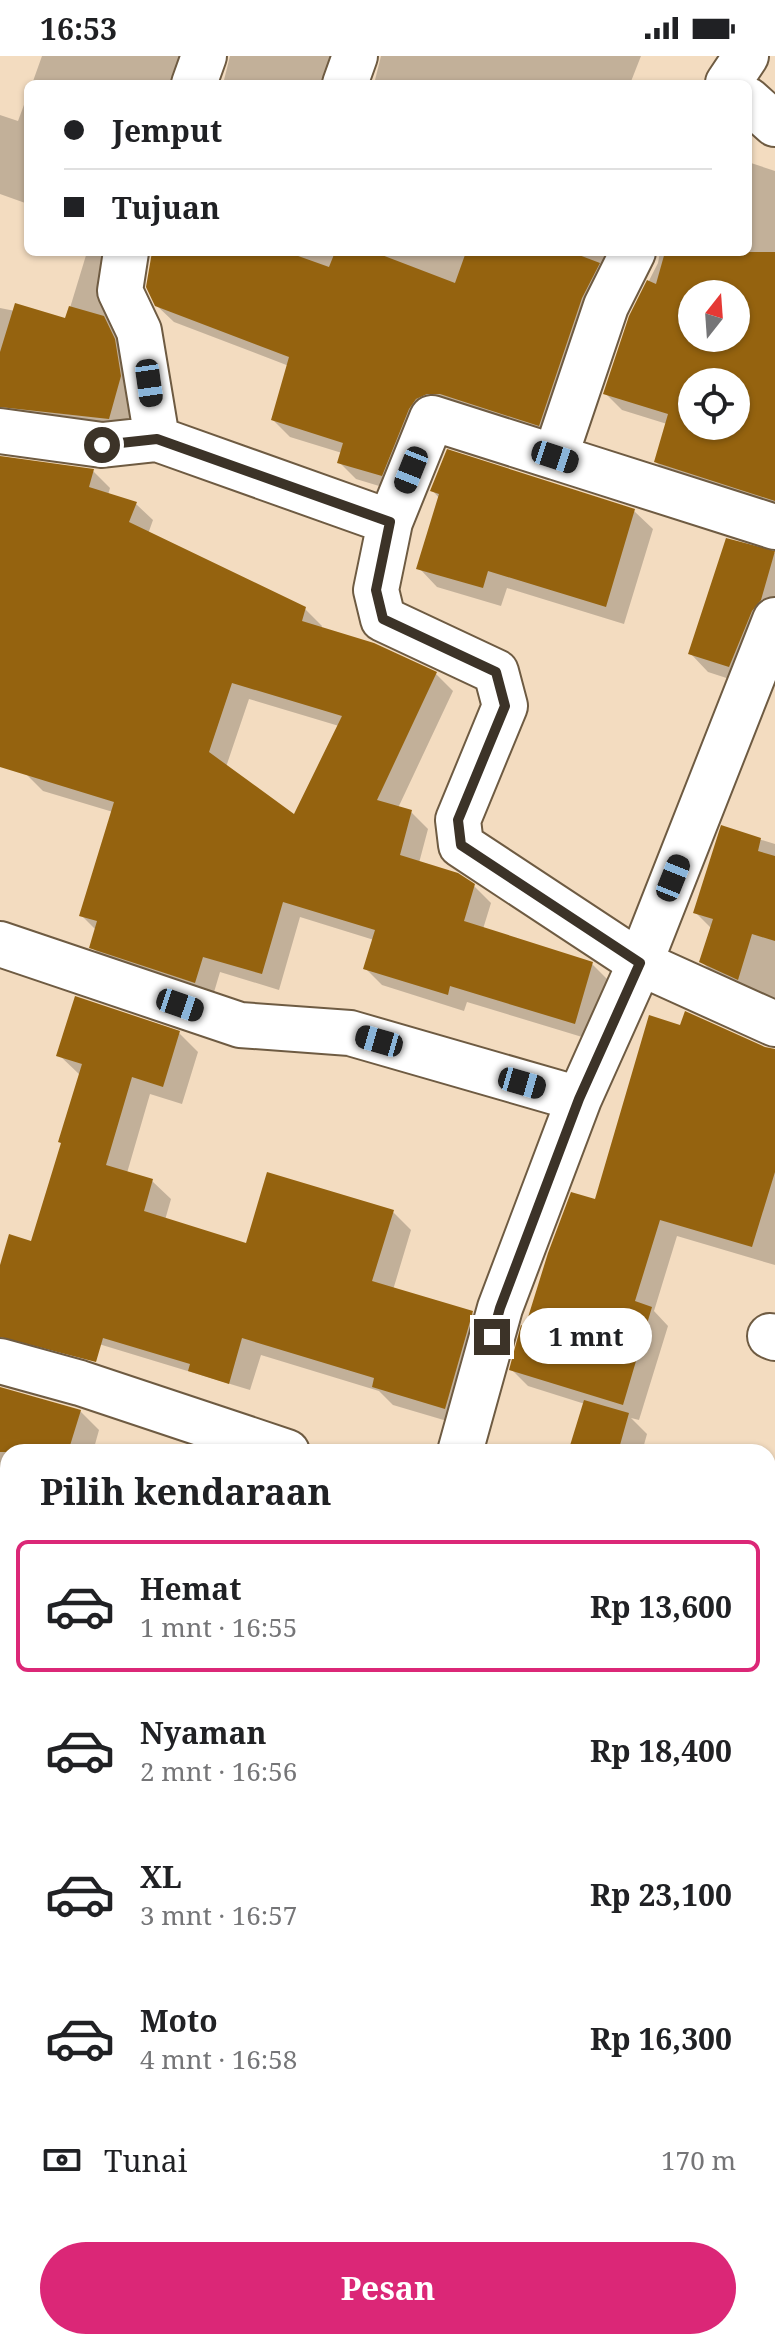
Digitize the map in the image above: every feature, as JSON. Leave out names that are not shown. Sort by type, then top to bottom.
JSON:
[{"type":"street","points":[[195,80],[204,56]]},
{"type":"street","points":[[346,80],[355,56]]},
{"type":"street","points":[[752,99],[775,124]]},
{"type":"street","points":[[125,256],[120,291],[139,331],[157,439]]},
{"type":"street","points":[[555,457],[606,306],[631,256]]},
{"type":"street","points":[[775,527],[432,418],[390,522],[376,590],[383,619],[496,672],[505,706],[458,820],[461,845],[640,963],[775,1024]]},
{"type":"street","points":[[0,431],[102,445],[157,439],[390,522]]},
{"type":"street","points":[[462,1444],[500,1308],[579,1099],[640,963],[775,620]]},
{"type":"street","points":[[0,944],[240,1025],[350,1033],[579,1099]]},
{"type":"street","points":[[0,1361],[80,1383],[263,1444]]},
{"type":"building","points":[[752,252],[775,252],[775,501],[654,462],[668,414],[603,394],[629,316],[647,280],[656,284],[664,256],[752,256]]},
{"type":"building","points":[[151,256],[298,256],[329,267],[333,256],[384,256],[455,283],[465,256],[582,256],[600,263],[582,298],[539,426],[440,394],[427,394],[416,399],[409,409],[382,476],[337,463],[343,443],[271,420],[289,357],[155,306],[146,287]]},
{"type":"building","points":[[15,303],[65,318],[69,306],[104,316],[115,339],[121,376],[109,419],[0,407],[0,352]]},
{"type":"building","points":[[447,449],[635,509],[606,607],[488,571],[483,588],[416,569],[439,494],[430,491]]},
{"type":"building","points":[[0,456],[94,469],[89,487],[137,502],[129,522],[306,607],[302,621],[374,643],[437,672],[377,800],[412,810],[400,855],[458,873],[475,884],[464,921],[593,962],[575,1024],[450,986],[448,995],[363,969],[375,930],[283,902],[262,974],[203,957],[195,983],[89,948],[97,921],[79,916],[114,802],[0,767]],"holes":[[[232,683],[342,716],[294,814],[209,752]]]},
{"type":"building","points":[[726,538],[775,551],[761,600],[752,611],[729,667],[688,654]]},
{"type":"building","points":[[721,825],[761,838],[758,851],[775,856],[775,941],[752,934],[738,980],[699,962],[713,919],[693,913]]},
{"type":"building","points":[[75,996],[180,1031],[163,1087],[132,1077],[106,1165],[153,1179],[144,1211],[246,1243],[267,1172],[394,1210],[372,1281],[473,1311],[445,1409],[372,1387],[374,1378],[242,1338],[229,1384],[188,1371],[190,1364],[103,1338],[96,1362],[0,1337],[0,1265],[9,1234],[31,1241],[82,1064],[56,1056]]},
{"type":"building","points":[[685,1011],[775,1049],[775,1172],[752,1247],[660,1220],[635,1301],[652,1307],[623,1405],[509,1370],[521,1325],[525,1327],[571,1192],[595,1199],[649,1015],[680,1025]]},
{"type":"building","points":[[0,1387],[81,1410],[70,1444],[0,1444]]},
{"type":"building","points":[[584,1400],[629,1413],[620,1444],[570,1444]]},
{"type":"route","points":[[102,445],[157,439],[390,522],[376,590],[383,619],[496,672],[505,706],[458,820],[461,845],[640,963],[579,1099],[500,1308],[492,1337]]}]
